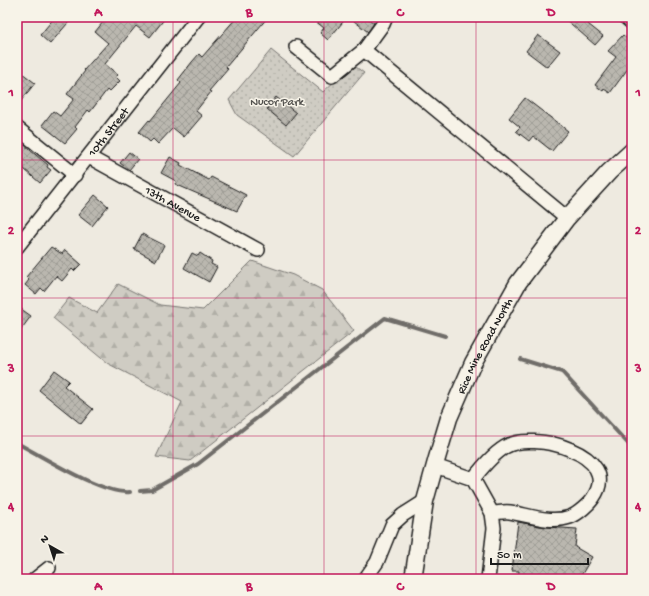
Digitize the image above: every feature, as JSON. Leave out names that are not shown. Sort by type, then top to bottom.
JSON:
[{"type":"main road","name":"Rice Mine Road North","points":[[413,579],[426,500],[435,466],[449,418],[473,363],[518,283],[567,218],[609,172],[632,151]]},
{"type":"street","name":"10th Street","points":[[17,247],[198,17]]},
{"type":"street","points":[[296,47],[332,76],[364,50],[383,24],[386,17]]},
{"type":"street","points":[[625,17],[632,22]]},
{"type":"street","points":[[364,50],[567,218]]},
{"type":"street","points":[[17,128],[75,175]]},
{"type":"street","name":"13th Avenue","points":[[89,157],[258,250]]},
{"type":"street","points":[[473,479],[504,447],[513,443],[541,443],[566,448],[583,455],[592,462],[599,476],[598,491],[590,502],[570,517],[548,520],[508,512],[492,513]]},
{"type":"street","points":[[435,466],[473,479],[492,513],[494,528],[488,579]]},
{"type":"street","points":[[368,579],[377,562],[392,525],[403,515],[426,500]]},
{"type":"street","points":[[35,579],[49,568]]},
{"type":"green space","name":"Nucor Park","points":[[271,50],[323,92],[351,66],[356,67],[364,73],[294,156],[237,115],[229,100]]},
{"type":"green space","points":[[252,261],[293,275],[322,290],[354,331],[190,461],[156,457],[182,402],[107,363],[53,318],[69,298],[97,313],[118,284],[160,305],[203,310]]},
{"type":"building","points":[[55,17],[73,17],[50,44],[40,35]]},
{"type":"building","points":[[107,17],[166,17],[150,37],[136,26],[105,64],[118,75],[116,77],[120,81],[109,92],[107,90],[90,112],[88,110],[75,127],[77,129],[65,143],[42,125],[53,111],[60,116],[74,99],[67,94],[85,71],[84,70],[108,43],[95,32]]},
{"type":"building","points":[[237,17],[268,17],[226,67],[228,69],[209,91],[211,92],[196,111],[202,116],[184,137],[173,128],[158,144],[153,139],[150,142],[139,132],[181,83],[178,80],[192,62],[199,54],[202,57]]},
{"type":"building","points":[[310,17],[347,17],[328,40],[320,33],[324,28]]},
{"type":"building","points":[[349,17],[366,17],[374,23],[368,32]]},
{"type":"building","points":[[563,17],[593,17],[588,24],[603,36],[595,45]]},
{"type":"building","points":[[538,35],[560,51],[547,67],[526,51]]},
{"type":"building","points":[[623,35],[632,43],[632,63],[610,93],[604,89],[603,91],[595,85],[616,57],[608,51]]},
{"type":"building","points":[[17,69],[35,83],[17,106]]},
{"type":"building","points":[[276,97],[296,113],[286,125],[267,109]]},
{"type":"building","points":[[525,98],[568,131],[552,151],[533,136],[529,141],[516,131],[520,127],[509,118]]},
{"type":"building","points":[[17,139],[48,165],[47,167],[51,170],[40,183],[17,163]]},
{"type":"building","points":[[129,152],[138,159],[129,170],[120,163]]},
{"type":"building","points":[[170,157],[181,163],[180,165],[209,180],[211,177],[246,195],[237,211],[175,184],[176,181],[161,173]]},
{"type":"building","points":[[95,195],[108,206],[92,226],[78,215]]},
{"type":"building","points":[[142,234],[164,245],[156,261],[134,249]]},
{"type":"building","points":[[51,247],[62,254],[65,250],[81,264],[74,271],[72,269],[62,281],[56,276],[44,291],[41,288],[36,294],[25,285],[29,280],[26,277]]},
{"type":"building","points":[[192,253],[198,256],[200,253],[212,261],[211,264],[217,267],[209,282],[184,268]]},
{"type":"building","points":[[17,306],[31,316],[17,335]]},
{"type":"building","points":[[54,370],[69,381],[64,386],[93,409],[81,424],[39,390]]},
{"type":"building","points":[[518,522],[546,527],[577,529],[575,547],[592,557],[579,579],[518,579],[519,571],[512,571]]},
{"type":"waterway","points":[[140,491],[152,490],[198,464],[385,318],[445,336]]},
{"type":"waterway","points":[[520,359],[562,372],[632,448]]},
{"type":"waterway","points":[[17,443],[89,482],[105,488],[130,492]]}]
